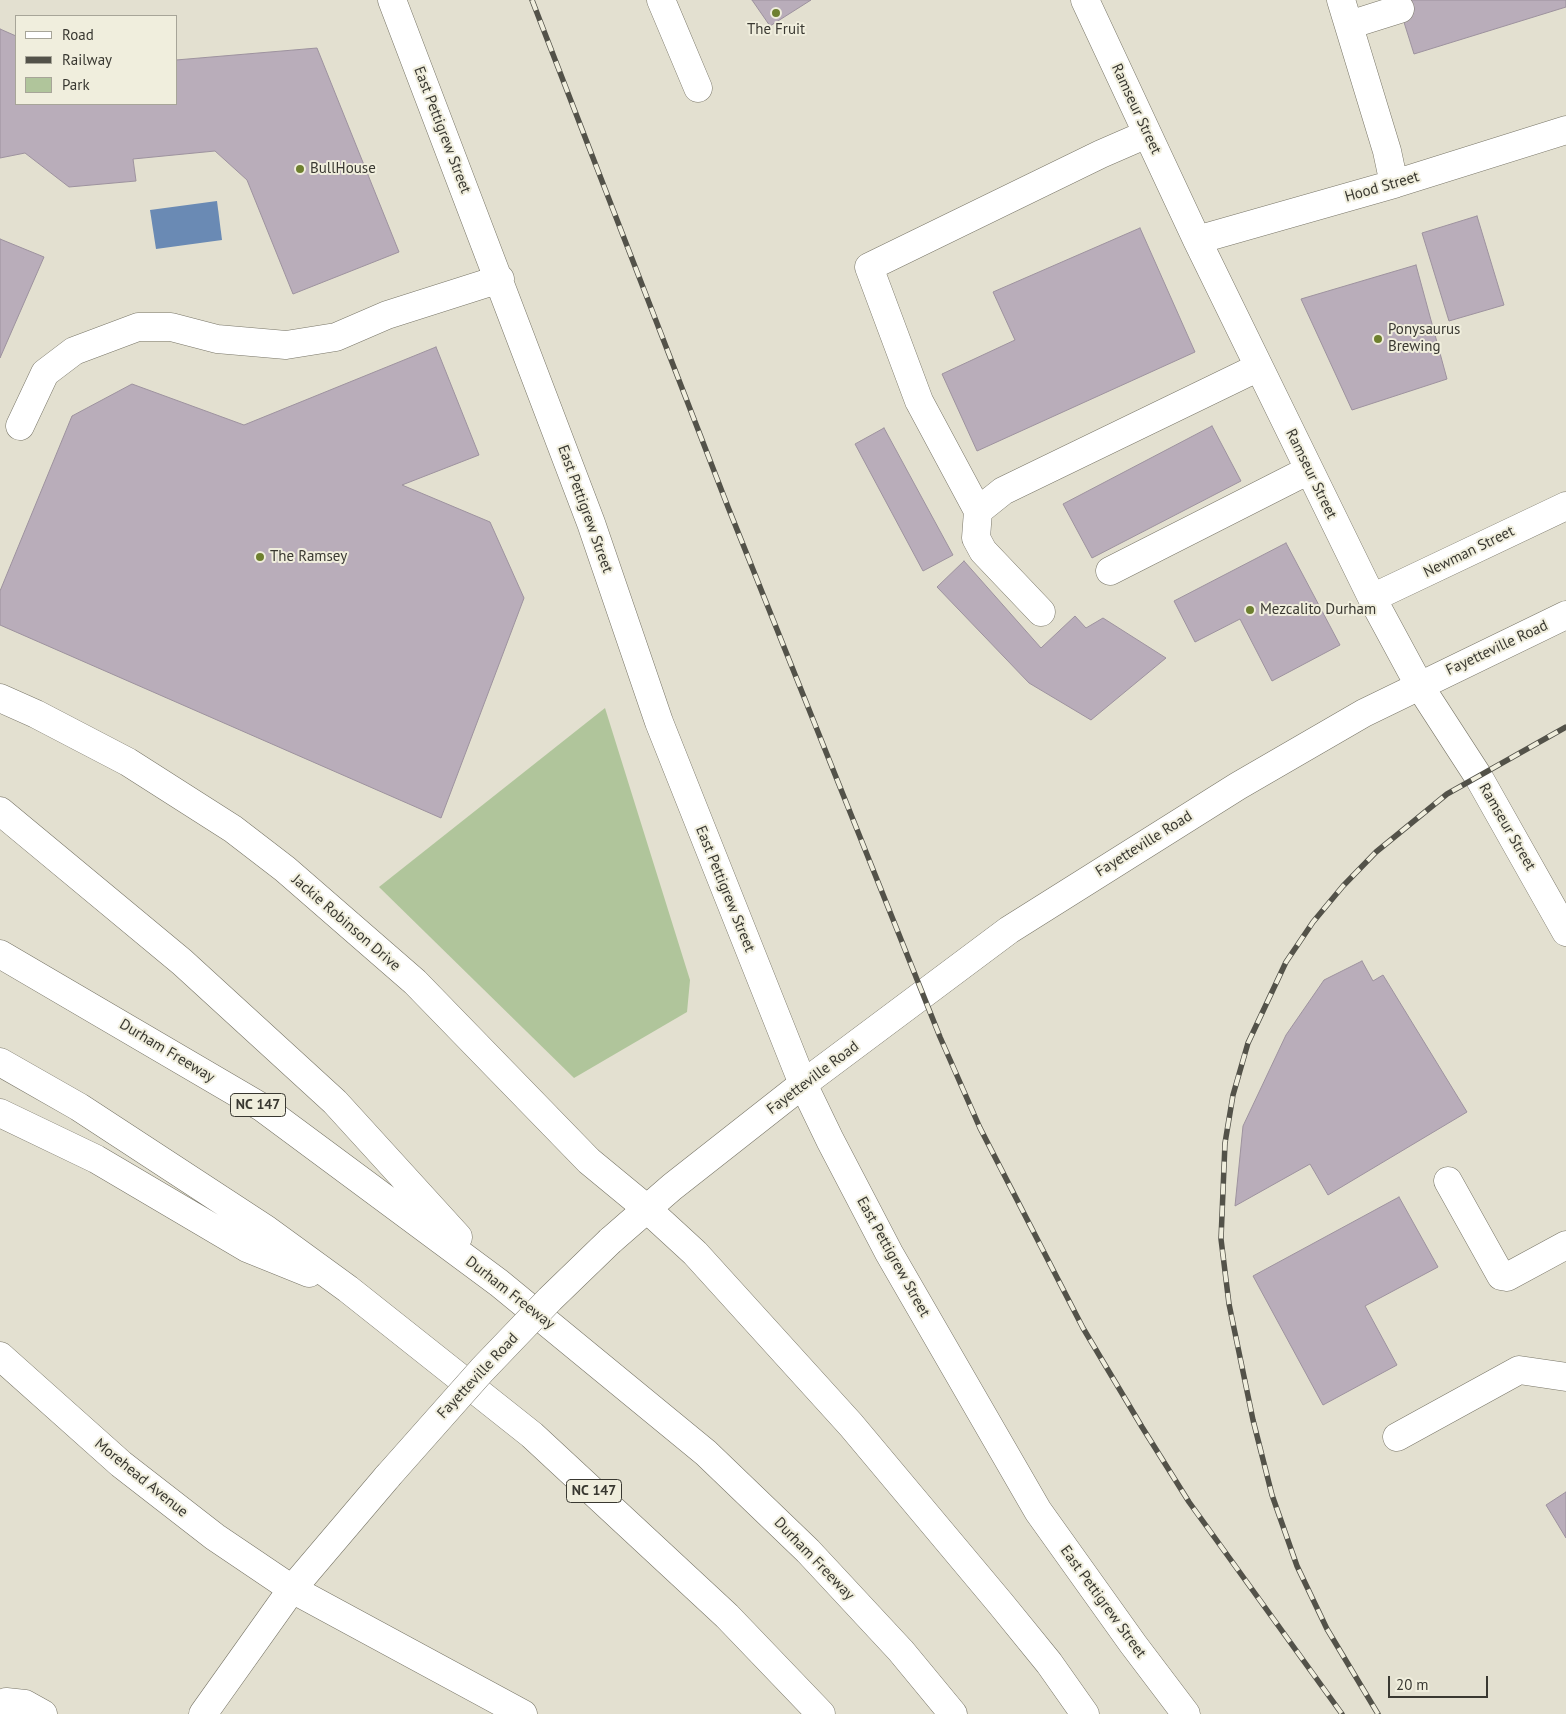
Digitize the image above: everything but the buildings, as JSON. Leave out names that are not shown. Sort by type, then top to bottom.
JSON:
[{"type":"main road","name":"East Pettigrew Street","points":[[392,0],[592,524],[659,722],[803,1084],[889,1253],[1038,1511],[1133,1644],[1186,1714]]},
{"type":"main road","points":[[662,0],[698,88]]},
{"type":"main road","name":"Ramseur Street","points":[[1085,0],[1197,240],[1372,598],[1419,685],[1478,776],[1566,932]]},
{"type":"main road","points":[[1394,184],[1387,151],[1345,13],[1400,9]]},
{"type":"main road","name":"Hood Street","points":[[1197,240],[1394,184],[1566,130]]},
{"type":"main road","points":[[1041,612],[983,551],[976,538],[978,511],[919,401],[869,267],[1101,154],[1148,134]]},
{"type":"main road","points":[[20,426],[45,373],[74,351],[138,328],[171,328],[217,339],[286,345],[336,338],[387,315],[500,279]]},
{"type":"main road","points":[[978,511],[1003,491],[1259,368]]},
{"type":"main road","points":[[1110,571],[1309,470]]},
{"type":"main road","name":"Newman Street","points":[[1372,598],[1566,506]]},
{"type":"main road","name":"Fayetteville Road","points":[[203,1714],[292,1589],[388,1476],[482,1370],[550,1299],[646,1208],[803,1084],[1009,930],[1238,786],[1364,713],[1566,615]]},
{"type":"main road","name":"Jackie Robinson Drive","points":[[0,698],[36,714],[144,772],[233,830],[285,870],[414,982],[589,1161],[646,1208],[695,1253],[851,1425],[1049,1663],[1085,1714]]},
{"type":"main road","points":[[0,811],[182,962],[335,1102],[499,1283]]},
{"type":"main road","name":"Durham Freeway","points":[[0,954],[263,1108],[499,1283],[706,1452],[808,1551],[901,1651],[953,1714]]},
{"type":"main road","name":"NC 147","points":[[0,1062],[79,1107],[267,1230],[348,1289],[532,1435],[727,1616],[821,1714]]},
{"type":"main road","points":[[0,1113],[96,1159],[247,1248],[348,1289]]},
{"type":"main road","points":[[1448,1181],[1501,1276],[1507,1277],[1566,1245]]},
{"type":"main road","name":"Morehead Avenue","points":[[0,1356],[121,1464],[215,1537],[292,1589],[523,1714]]},
{"type":"main road","points":[[1398,1437],[1519,1370],[1566,1377]]},
{"type":"main road","points":[[0,1705],[6,1702],[25,1704],[43,1714]]},
{"type":"green space","points":[[605,708],[690,980],[687,1012],[574,1078],[379,887]]},
{"type":"water","points":[[217,201],[222,240],[156,249],[150,210]]},
{"type":"railway","points":[[532,0],[728,507],[940,1037],[980,1128],[1083,1328],[1142,1427],[1189,1502],[1342,1714]]},
{"type":"railway","points":[[1378,1714],[1327,1629],[1297,1566],[1272,1495],[1253,1420],[1229,1304],[1221,1239],[1225,1143],[1233,1095],[1248,1043],[1286,962],[1313,922],[1343,886],[1376,852],[1447,794],[1566,727]]},
{"type":"place","name":"The Fruit","points":[[776,13]]},
{"type":"place","name":"BullHouse","points":[[300,169]]},
{"type":"place","name":"Ponysaurus Brewing","points":[[1378,339]]},
{"type":"place","name":"The Ramsey","points":[[260,557]]},
{"type":"place","name":"Mezcalito Durham","points":[[1250,610]]}]
